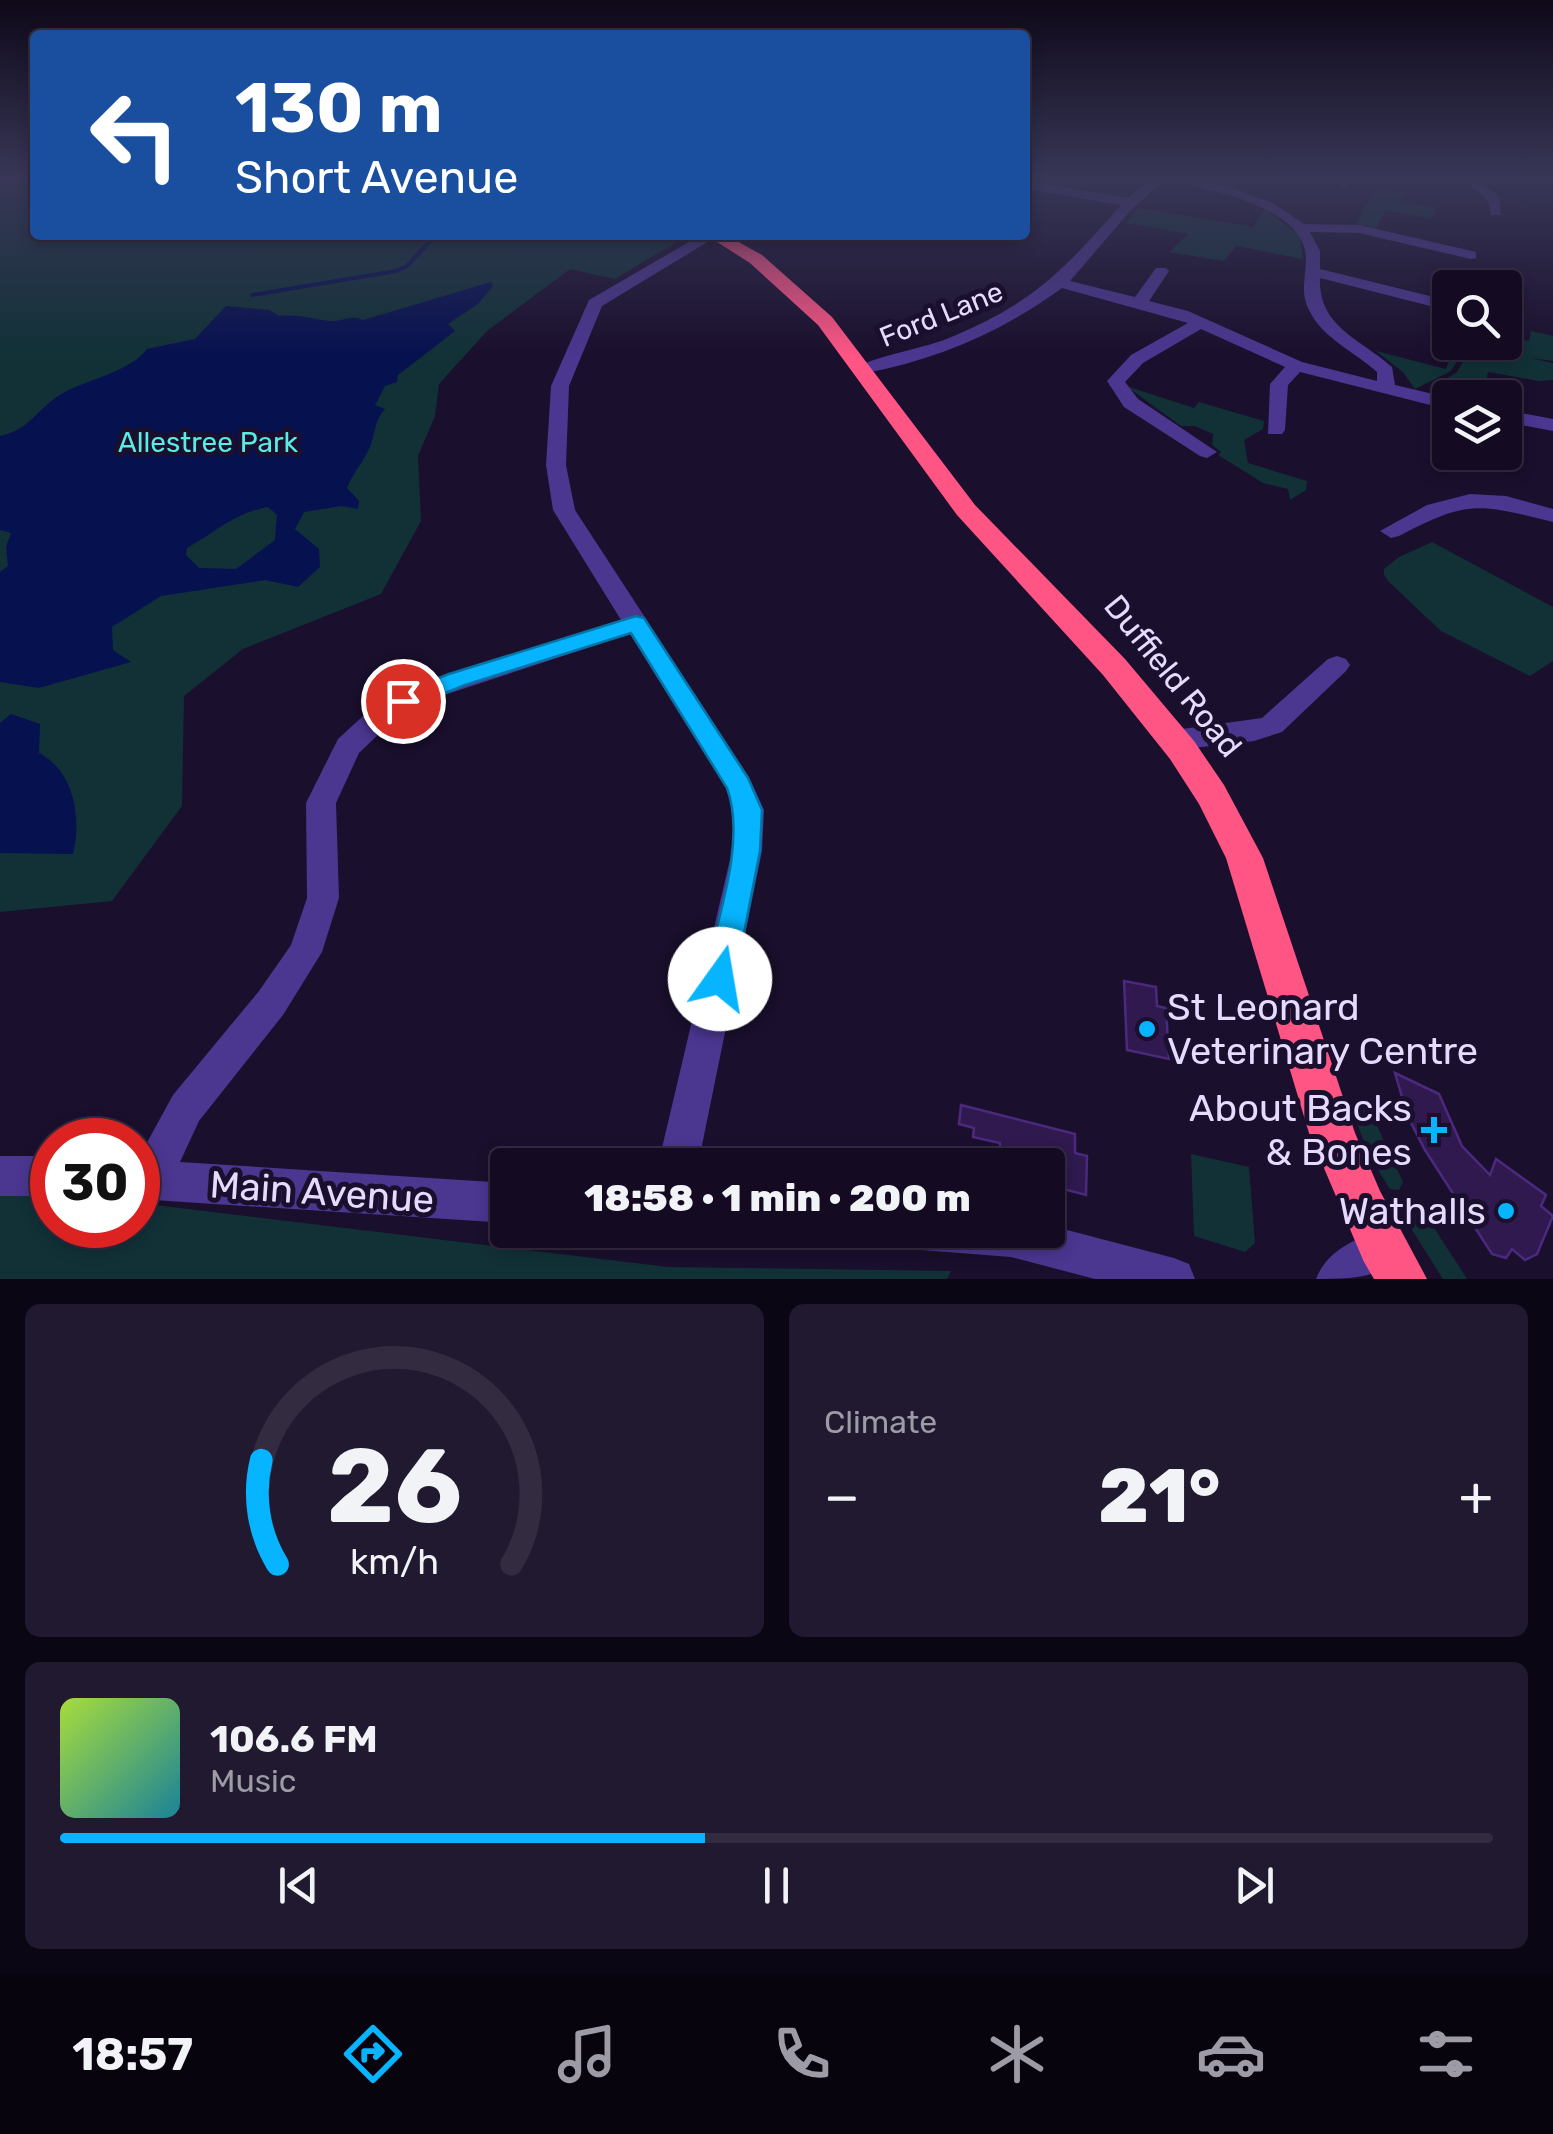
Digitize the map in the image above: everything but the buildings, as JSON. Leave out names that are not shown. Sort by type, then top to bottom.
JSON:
[{"type":"highway","name":"Duffield Road","points":[[722,240],[766,265],[797,290],[865,368],[964,507],[1114,666],[1204,780],[1238,843],[1322,1111],[1392,1264]]},
{"type":"street","name":"Ford Lane","points":[[865,368],[898,362],[1017,312],[1060,283],[1102,237]]},
{"type":"street","points":[[1305,237],[1310,243],[1314,306],[1338,336],[1382,366],[1388,377],[1386,389]]},
{"type":"street","points":[[1391,237],[1471,255]]},
{"type":"street","points":[[682,1148],[738,901],[750,822],[745,797],[564,510],[556,465],[560,386],[595,304],[602,296],[704,240]]},
{"type":"street","points":[[1140,302],[1161,272]]},
{"type":"street","points":[[1311,272],[1432,301]]},
{"type":"street","points":[[1060,283],[1140,302],[1201,322],[1296,366],[1432,400]]},
{"type":"street","points":[[1201,322],[1137,359],[1116,381],[1131,403],[1202,444]]},
{"type":"street","points":[[1296,366],[1278,384],[1275,425],[1302,424]]},
{"type":"street","points":[[1522,419],[1553,425]]},
{"type":"street","points":[[1391,531],[1461,498],[1498,500],[1553,516]]},
{"type":"street","points":[[160,1152],[186,1108],[270,1003],[309,942],[323,898],[321,803],[348,747],[373,722],[417,694],[636,624]]},
{"type":"street","points":[[1175,740],[1254,731],[1272,725],[1337,665]]},
{"type":"street","points":[[0,1176],[30,1176]]},
{"type":"street","name":"Main Avenue","points":[[160,1180],[490,1202]]},
{"type":"street","points":[[1057,1248],[1174,1279]]},
{"type":"street","points":[[1337,1279],[1357,1261],[1392,1264]]},
{"type":"green space","name":"Allestree Park","points":[[0,237],[30,237],[30,240],[680,240],[615,279],[570,269],[487,331],[439,384],[435,416],[418,456],[421,521],[381,594],[243,649],[184,696],[182,806],[112,901],[0,912]]},
{"type":"green space","points":[[1186,237],[1300,237],[1303,259],[1236,246],[1224,261],[1169,252]]},
{"type":"green space","points":[[1531,331],[1553,336],[1553,361],[1530,358],[1553,363],[1553,380],[1488,372],[1486,380],[1444,380],[1457,372],[1464,360],[1522,360],[1522,340],[1529,341]]},
{"type":"green space","points":[[1376,351],[1446,369],[1449,360],[1458,360],[1451,371],[1415,389],[1403,372]]},
{"type":"green space","points":[[1126,386],[1194,408],[1199,402],[1264,421],[1263,429],[1244,440],[1248,463],[1307,481],[1306,490],[1290,500],[1288,489],[1263,483],[1218,455],[1221,452],[1212,445],[1213,434],[1195,426],[1181,426]]},
{"type":"green space","points":[[1432,542],[1553,607],[1553,661],[1530,676],[1441,631],[1389,582],[1384,569],[1399,557]]},
{"type":"green space","points":[[1358,1100],[1367,1104],[1403,1182],[1399,1190],[1390,1189],[1367,1148],[1352,1103]]},
{"type":"green space","points":[[1191,1154],[1249,1167],[1255,1243],[1245,1252],[1194,1236]]},
{"type":"green space","points":[[0,1190],[30,1193],[30,1248],[160,1248],[160,1206],[668,1267],[951,1271],[947,1279],[0,1279]]},
{"type":"green space","points":[[1413,1213],[1425,1214],[1467,1279],[1443,1279],[1412,1230]]},
{"type":"shaded area","points":[[491,282],[493,286],[478,304],[448,324],[455,331],[398,375],[397,382],[385,386],[375,405],[385,409],[347,488],[359,501],[358,509],[341,506],[304,512],[295,529],[319,549],[320,567],[298,587],[265,580],[161,596],[112,627],[113,650],[131,662],[39,688],[0,682],[0,572],[8,566],[6,547],[11,533],[0,530],[0,436],[19,429],[63,393],[130,364],[147,349],[195,339],[226,306],[269,310],[279,316],[363,320]],"holes":[[[268,507],[277,515],[275,540],[236,569],[199,568],[186,555],[187,548],[245,514]]]},
{"type":"shaded area","points":[[11,714],[40,724],[39,753],[51,761],[68,783],[76,825],[73,854],[0,853],[0,723]]},
{"type":"waterway","points":[[252,295],[396,271],[407,266],[431,240]]},
{"type":"place","name":"St Leonard Veterinary Centre","points":[[1147,1029]]},
{"type":"place","name":"About Backs & Bones","points":[[1434,1130]]},
{"type":"place","name":"Wathalls","points":[[1506,1211]]},
{"type":"route","points":[[403,701],[636,624],[738,785],[749,810],[738,901],[720,979]]}]
